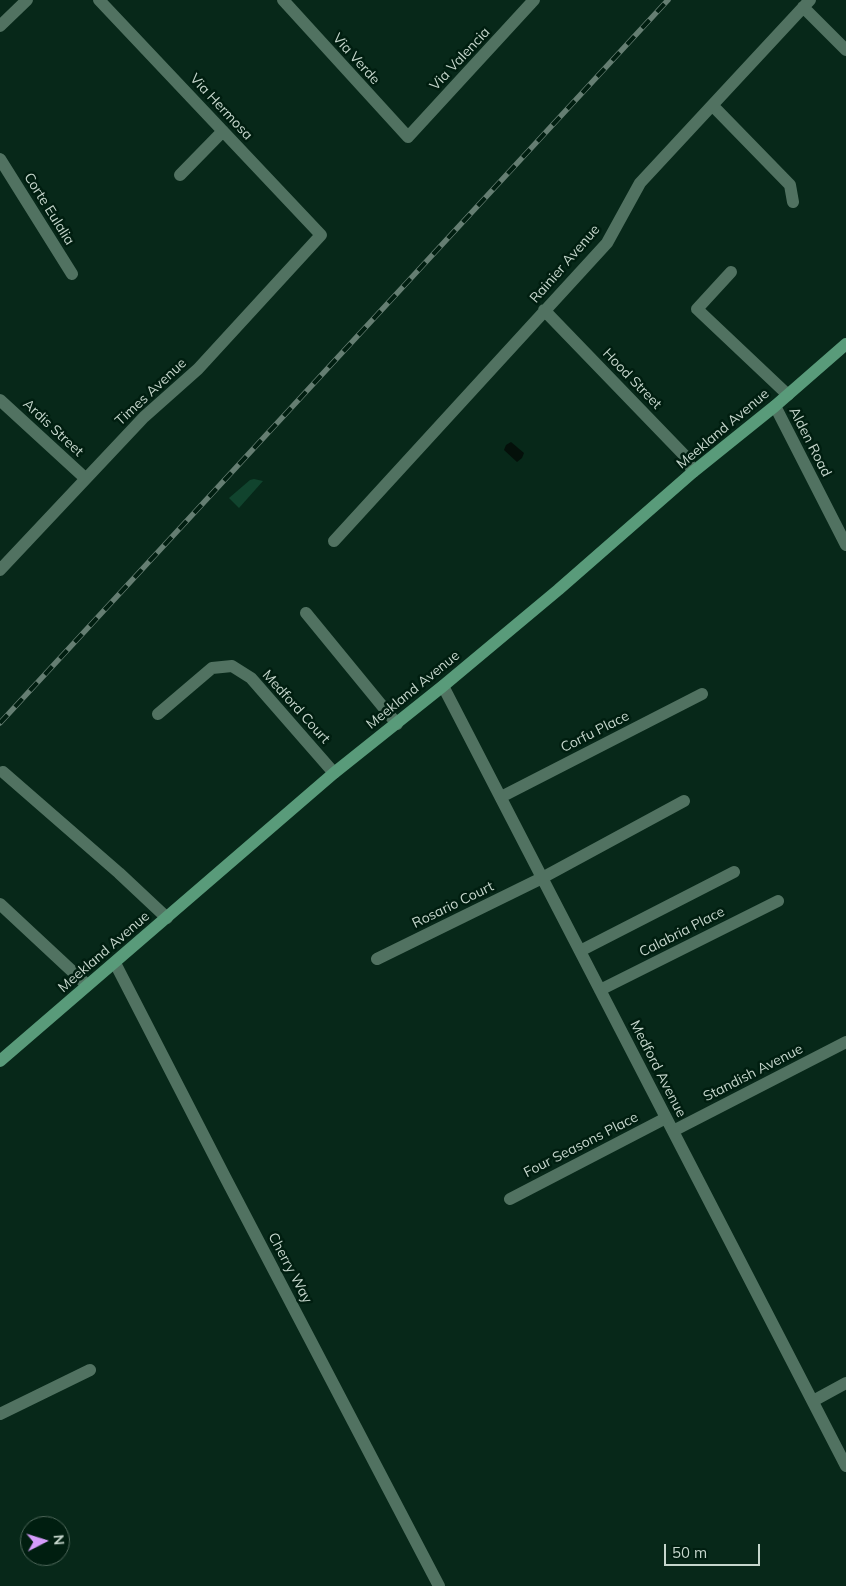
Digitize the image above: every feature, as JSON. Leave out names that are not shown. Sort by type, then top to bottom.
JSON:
[{"type":"main road","name":"Meekland Avenue","points":[[0,1061],[334,773],[443,686],[846,344]]},
{"type":"street","points":[[0,26],[28,0]]},
{"type":"street","name":"Via Hermosa","points":[[99,0],[321,236]]},
{"type":"street","name":"Via Verde","points":[[283,0],[408,137]]},
{"type":"street","name":"Via Valencia","points":[[408,137],[534,0]]},
{"type":"street","points":[[806,4],[846,50]]},
{"type":"street","name":"Rainier Avenue","points":[[334,541],[607,243],[640,183],[806,4]]},
{"type":"street","points":[[713,106],[790,185],[793,202]]},
{"type":"street","points":[[180,175],[224,131]]},
{"type":"street","name":"Corte Eulalia","points":[[0,159],[72,274]]},
{"type":"street","name":"Times Avenue","points":[[0,570],[144,417],[198,369],[321,236]]},
{"type":"street","points":[[731,272],[697,308],[788,395]]},
{"type":"street","name":"Hood Street","points":[[544,310],[684,456],[693,472]]},
{"type":"street","name":"Ardis Street","points":[[0,400],[85,478]]},
{"type":"street","name":"Alden Road","points":[[775,406],[846,545]]},
{"type":"street","points":[[306,613],[397,724]]},
{"type":"street","name":"Medford Court","points":[[158,714],[212,668],[232,666],[251,678],[334,773]]},
{"type":"street","name":"Medford Avenue","points":[[443,686],[846,1466]]},
{"type":"street","name":"Corfu Place","points":[[501,797],[702,694]]},
{"type":"street","points":[[3,772],[119,873],[167,918]]},
{"type":"street","name":"Rosario Court","points":[[378,959],[542,878],[684,801]]},
{"type":"street","points":[[580,951],[734,872]]},
{"type":"street","name":"Calabria Place","points":[[600,990],[778,901]]},
{"type":"street","points":[[0,904],[88,985]]},
{"type":"street","name":"Cherry Way","points":[[115,963],[439,1586]]},
{"type":"street","name":"Standish Avenue","points":[[673,1132],[846,1042]]},
{"type":"street","name":"Four Seasons Place","points":[[510,1198],[666,1118]]},
{"type":"street","points":[[0,1414],[90,1370]]},
{"type":"street","points":[[813,1401],[846,1383]]},
{"type":"green space","points":[[250,480],[263,481],[239,508],[229,498]]},
{"type":"shaded area","points":[[511,442],[524,453],[517,462],[504,450],[506,445]]},
{"type":"railway","points":[[0,723],[668,0]]}]
